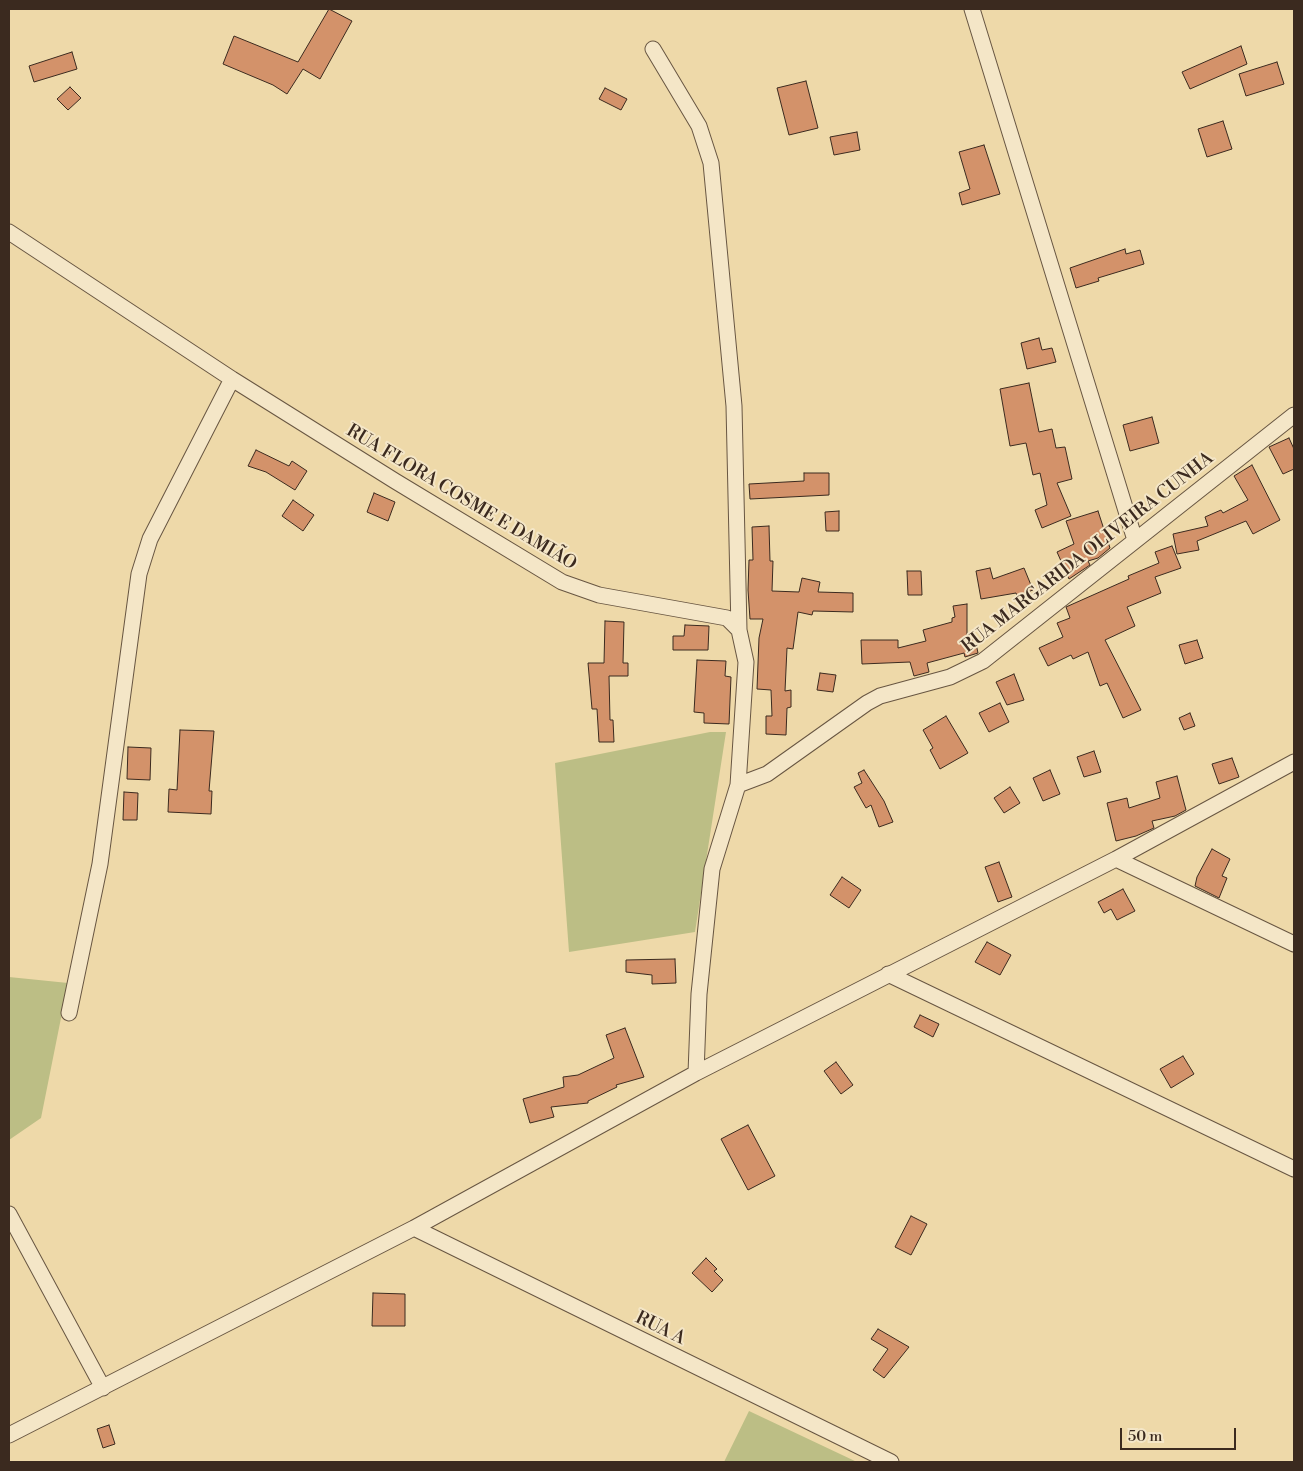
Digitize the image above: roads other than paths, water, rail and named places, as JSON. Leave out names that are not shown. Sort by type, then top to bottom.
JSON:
[{"type":"street","points":[[972,9],[1135,540]]},
{"type":"street","points":[[653,49],[699,126],[711,163],[734,406],[739,630],[746,662],[738,785],[712,869],[699,994],[696,1073]]},
{"type":"street","name":"RUA FLORA COSME E DAMIÃO","points":[[9,232],[232,379],[562,582],[599,595],[727,618],[739,630]]},
{"type":"street","points":[[69,1013],[100,864],[139,574],[150,539],[232,379]]},
{"type":"street","name":"RUA MARGARIDA OLIVEIRA CUNHA","points":[[738,785],[767,774],[867,703],[880,696],[950,677],[984,661],[1294,415]]},
{"type":"street","points":[[9,1435],[414,1228],[696,1073],[1116,859],[1294,762]]},
{"type":"street","points":[[1116,859],[1294,944]]},
{"type":"street","points":[[888,974],[1294,1169]]},
{"type":"street","points":[[9,1214],[103,1388]]},
{"type":"street","name":"RUA A","points":[[414,1228],[891,1462]]}]
